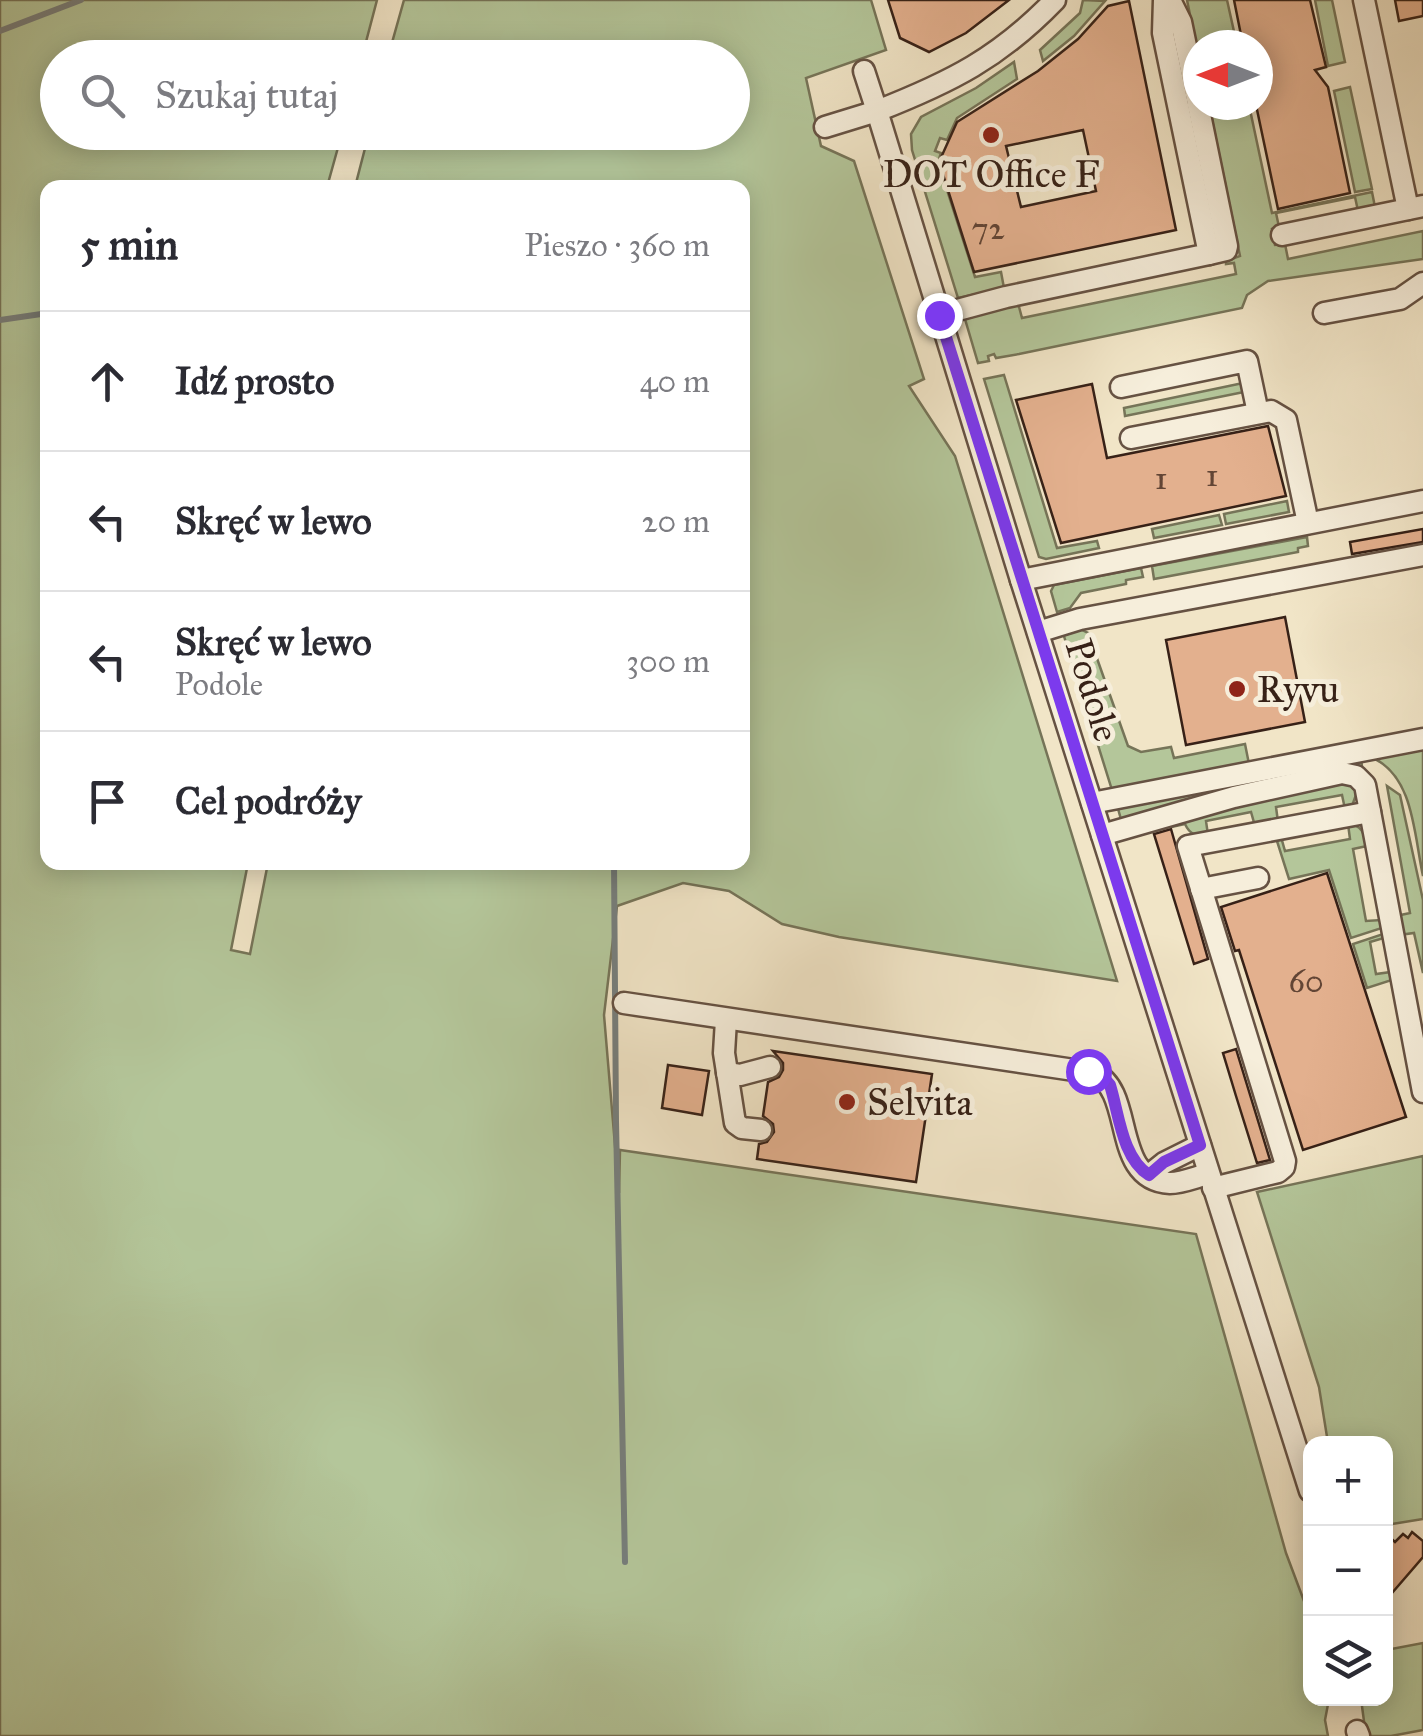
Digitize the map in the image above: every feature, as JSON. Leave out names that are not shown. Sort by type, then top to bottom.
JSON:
[{"type":"street","points":[[826,127],[946,83],[994,56],[1055,0]]},
{"type":"street","points":[[1167,0],[1183,32]]},
{"type":"street","points":[[1167,0],[1163,33],[1209,254]]},
{"type":"street","points":[[1282,236],[1415,208],[1364,0]]},
{"type":"street","name":"Podole","points":[[864,71],[1303,1470]]},
{"type":"street","points":[[939,315],[1006,296],[1226,250],[1199,120]]},
{"type":"street","points":[[1324,314],[1400,299],[1423,283]]},
{"type":"street","points":[[1122,387],[1247,361],[1258,413]]},
{"type":"street","points":[[1130,438],[1271,411],[1286,420],[1308,523]]},
{"type":"street","points":[[1021,580],[1423,501]]},
{"type":"street","points":[[1038,632],[1080,619],[1423,555]]},
{"type":"street","points":[[1092,803],[1423,738]]},
{"type":"street","points":[[1102,835],[1234,797],[1342,773],[1356,776],[1365,785],[1423,1092]]},
{"type":"street","points":[[624,1003],[1094,1073],[1110,1085],[1126,1142],[1138,1166],[1149,1175],[1172,1183],[1278,1172],[1285,1161],[1188,846],[1370,812]]},
{"type":"street","points":[[1201,889],[1258,878]]},
{"type":"street","points":[[726,1020],[727,1074],[735,1123],[760,1130]]},
{"type":"street","points":[[727,1074],[770,1068]]},
{"type":"street","points":[[1149,1175],[1164,1162],[1200,1145]]},
{"type":"green space","points":[[0,0],[377,0],[366,40],[40,40],[40,150],[337,150],[329,180],[40,180],[40,870],[247,870],[231,950],[250,954],[267,870],[750,870],[750,180],[357,180],[365,150],[750,150],[750,40],[393,40],[404,0],[871,0],[886,50],[806,78],[821,146],[854,161],[924,379],[909,386],[955,456],[1117,981],[839,937],[782,924],[729,891],[683,883],[617,906],[604,1015],[619,1193],[620,1150],[1196,1234],[1286,1553],[1303,1598],[1303,1706],[1328,1706],[1328,1736],[0,1736]]},
{"type":"green space","points":[[1083,0],[1105,1],[1074,36],[1043,61],[1040,50],[1080,13]]},
{"type":"green space","points":[[1187,0],[1227,0],[1234,30],[1193,30]]},
{"type":"green space","points":[[1315,0],[1332,0],[1345,62],[1328,66]]},
{"type":"green space","points":[[1014,62],[1017,79],[957,118],[947,140],[940,138],[935,151],[941,153],[938,162],[975,277],[1001,272],[1004,288],[958,298],[912,150],[911,134],[921,117],[976,88]]},
{"type":"green space","points":[[1350,87],[1372,189],[1355,192],[1334,91]]},
{"type":"green space","points":[[1212,120],[1252,120],[1272,213],[1372,192],[1375,207],[1358,211],[1355,197],[1276,213],[1279,227],[1272,229],[1275,245],[1285,244],[1288,259],[1423,231],[1423,259],[1268,281],[1247,295],[1242,308],[1019,354],[996,358],[994,354],[988,356],[989,361],[978,363],[965,319],[1018,303],[1022,318],[1236,274],[1234,263],[1226,261],[1240,256]]},
{"type":"green space","points":[[1004,375],[1057,548],[1097,541],[1099,548],[1046,559],[1039,557],[984,379]]},
{"type":"green space","points":[[1243,383],[1244,392],[1125,416],[1124,408]]},
{"type":"green space","points":[[1287,501],[1289,512],[1226,524],[1224,514]]},
{"type":"green space","points":[[1219,515],[1222,525],[1154,538],[1152,529]]},
{"type":"green space","points":[[1307,537],[1308,546],[1298,548],[1298,552],[1154,579],[1152,566]]},
{"type":"green space","points":[[1141,568],[1143,577],[1081,593],[1070,608],[1057,612],[1051,591],[1054,585]]},
{"type":"green space","points":[[1080,629],[1088,633],[1128,746],[1141,752],[1171,747],[1174,758],[1245,744],[1249,764],[1112,790],[1063,633]]},
{"type":"green space","points":[[1423,748],[1423,876],[1404,793],[1387,767],[1373,758]]},
{"type":"green space","points":[[1361,758],[1363,775],[1122,823],[1117,805]]},
{"type":"green space","points":[[1346,781],[1357,792],[1352,806],[1345,809],[1342,795],[1276,807],[1278,822],[1255,826],[1251,812],[1206,821],[1208,835],[1194,834],[1185,824],[1171,827],[1169,822]]},
{"type":"green space","points":[[1387,786],[1400,795],[1423,900],[1423,973],[1414,933],[1399,935],[1396,916],[1410,913]]},
{"type":"green space","points":[[1348,824],[1362,830],[1367,846],[1353,849],[1366,921],[1381,920],[1382,928],[1351,938],[1329,870],[1289,879],[1276,838],[1281,837],[1285,851],[1350,839]]},
{"type":"green space","points":[[1383,934],[1384,938],[1370,942],[1376,974],[1391,972],[1392,980],[1367,988],[1353,944]]},
{"type":"green space","points":[[1423,1156],[1423,1519],[1393,1524],[1393,1436],[1327,1436],[1319,1387],[1257,1192]]},
{"type":"green space","points":[[1423,1643],[1423,1730],[1366,1736],[1362,1706],[1393,1706],[1393,1649]]},
{"type":"building","points":[[888,0],[1009,0],[966,33],[929,52],[900,38]]},
{"type":"building","points":[[1234,0],[1310,0],[1326,67],[1315,70],[1328,87],[1350,193],[1278,209],[1259,120],[1273,120],[1273,30],[1240,30]]},
{"type":"building","points":[[1395,0],[1423,0],[1423,16],[1399,21]]},
{"type":"building","name":"DOT Office F","points":[[1129,1],[1176,230],[974,272],[939,162],[957,122],[1038,71],[1078,39],[1108,6]],"holes":[[[1083,130],[1096,191],[1021,207],[1006,146]]]},
{"type":"building","points":[[1092,384],[1107,458],[1268,426],[1286,496],[1061,543],[1016,400]]},
{"type":"building","points":[[1423,529],[1423,542],[1352,554],[1350,542]]},
{"type":"building","name":"Ryvu","points":[[1285,617],[1305,722],[1186,745],[1166,640]]},
{"type":"building","points":[[1171,829],[1208,959],[1194,964],[1154,834]]},
{"type":"building","points":[[1327,873],[1406,1117],[1303,1150],[1239,950],[1235,951],[1221,907]]},
{"type":"building","points":[[1236,1049],[1270,1160],[1257,1163],[1236,1096],[1223,1053]]},
{"type":"building","name":"Selvita","points":[[773,1051],[932,1074],[916,1182],[757,1159],[759,1144],[767,1142],[774,1132],[773,1124],[763,1116],[768,1082],[783,1070],[783,1063]]},
{"type":"building","points":[[668,1065],[709,1071],[702,1115],[662,1108]]},
{"type":"building","points":[[1412,1532],[1423,1541],[1423,1557],[1393,1592],[1393,1540],[1403,1534],[1408,1538]]},
{"type":"waterway","points":[[0,31],[81,0]]},
{"type":"waterway","points":[[0,320],[40,314]]},
{"type":"waterway","points":[[614,870],[625,1562]]},
{"type":"place","name":"DOT Office F","points":[[991,135]]},
{"type":"place","name":"Ryvu","points":[[1237,689]]},
{"type":"place","name":"Selvita","points":[[847,1102]]},
{"type":"route","points":[[939,315],[1200,1145],[1164,1162],[1149,1175],[1144,1172],[1126,1142],[1110,1085],[1088,1071]]}]
